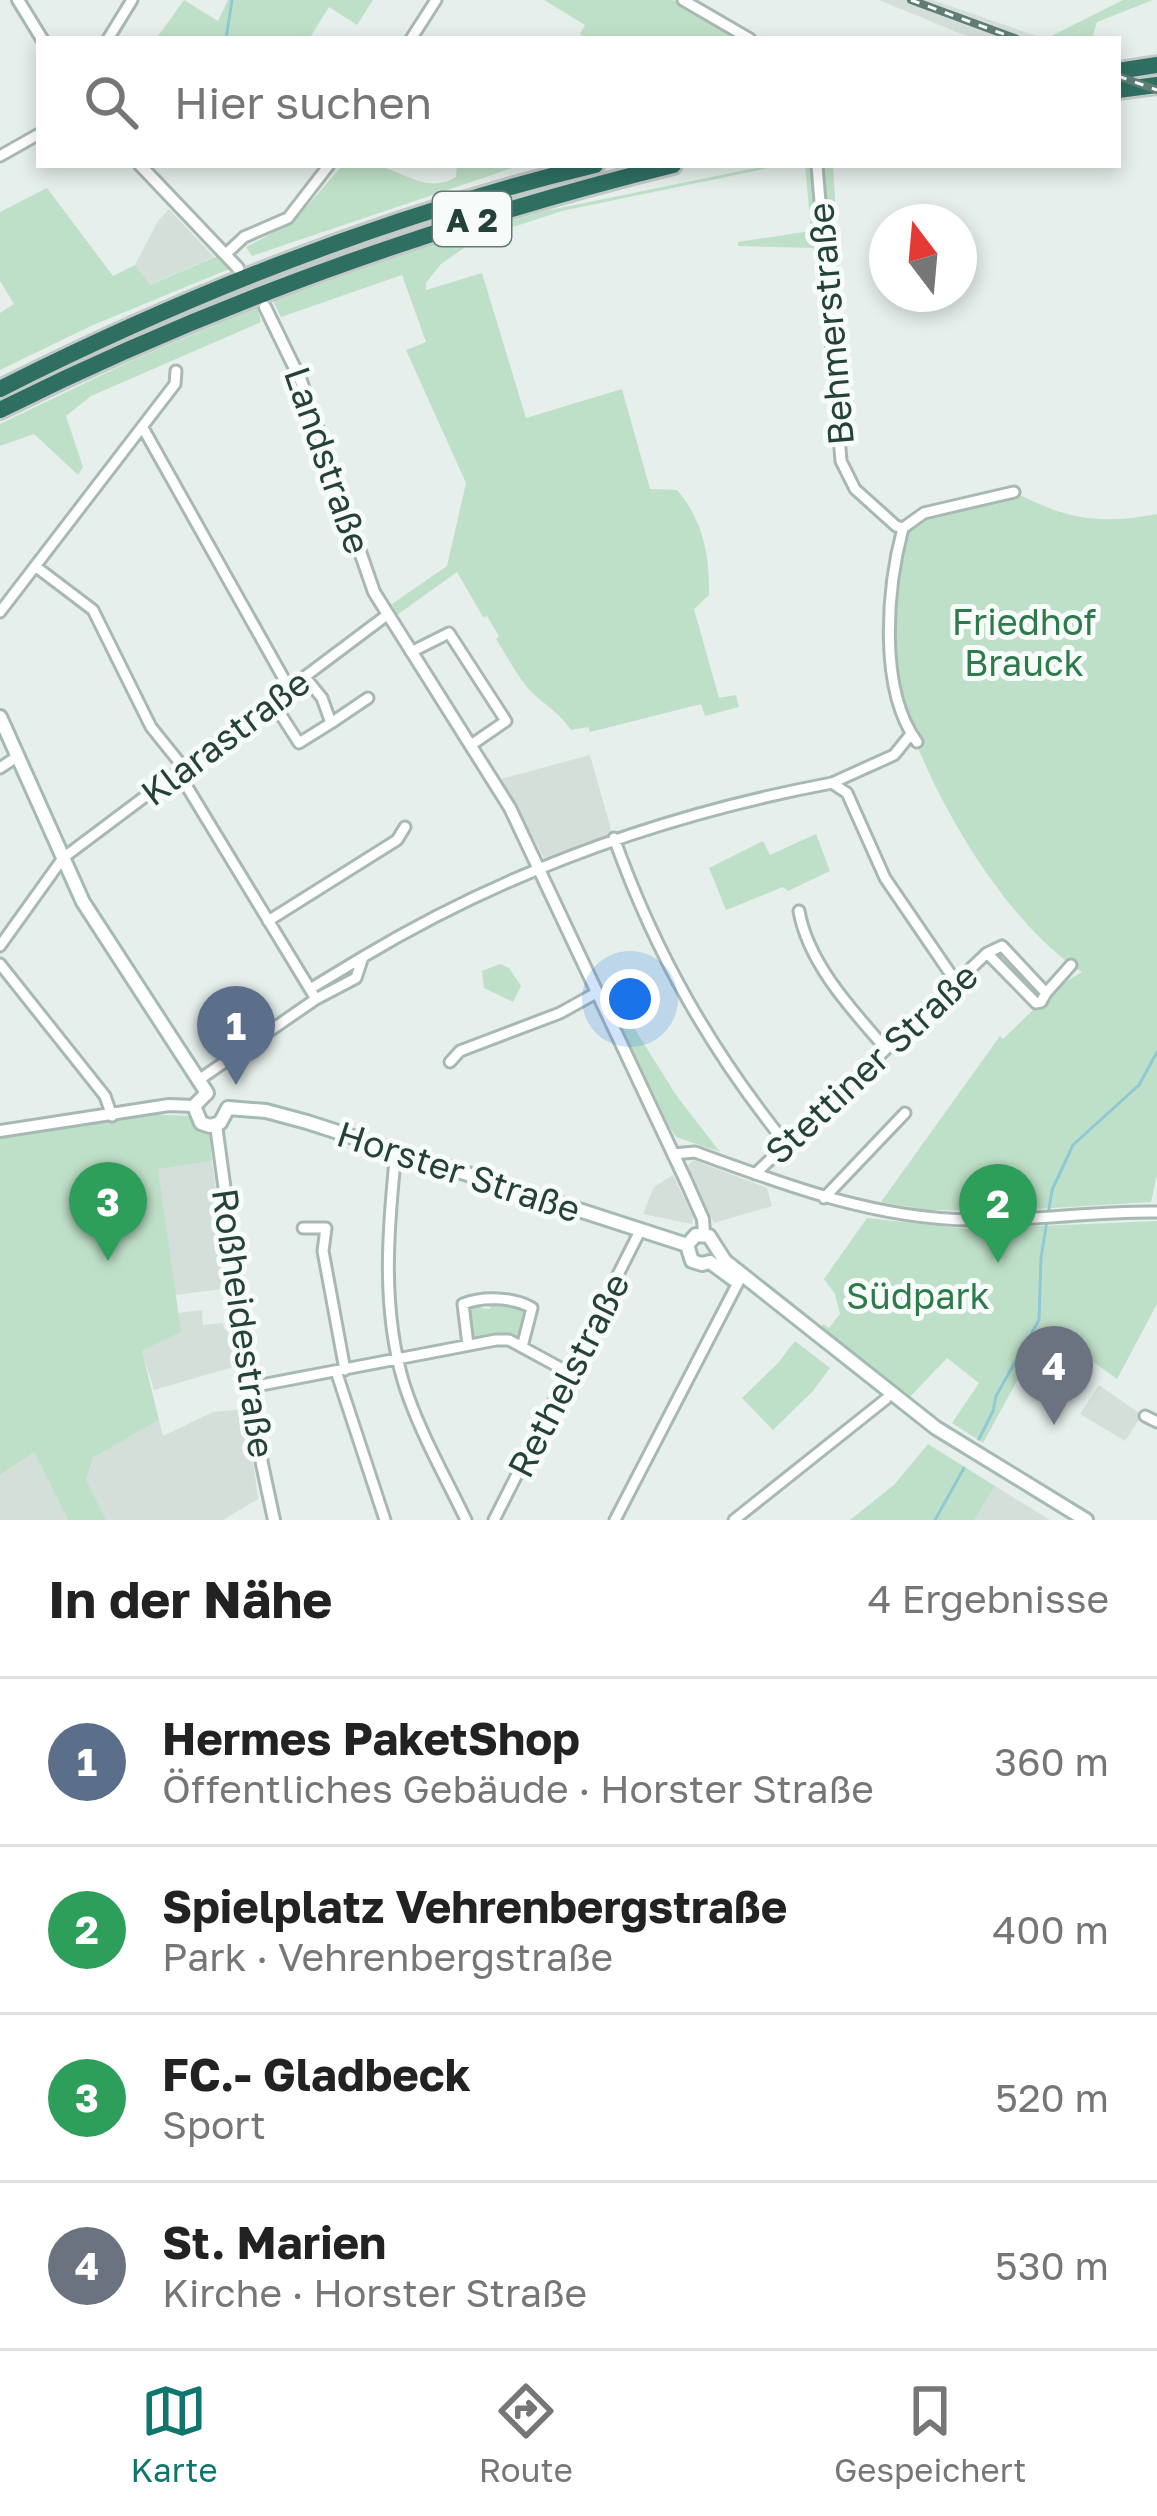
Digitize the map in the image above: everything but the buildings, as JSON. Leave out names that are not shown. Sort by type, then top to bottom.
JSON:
[{"type":"highway","points":[[1121,70],[1157,65]]},
{"type":"highway","points":[[1121,90],[1157,85]]},
{"type":"highway","name":"A 2","points":[[0,388],[262,270],[413,217],[584,168]]},
{"type":"highway","name":"A 2","points":[[0,410],[183,324],[304,275],[503,209],[661,168]]},
{"type":"main road","points":[[0,717],[89,912],[204,1086],[220,1095],[227,1108],[216,1125],[205,1125],[195,1110],[204,1086]]},
{"type":"main road","name":"Horster Straße","points":[[227,1108],[266,1111],[687,1245]]},
{"type":"main road","points":[[704,1234],[715,1240],[714,1257],[695,1263],[687,1245],[693,1236],[704,1234]]},
{"type":"main road","points":[[714,1257],[932,1434],[1071,1520]]},
{"type":"main road","points":[[740,1279],[937,1428],[1086,1520]]},
{"type":"street","points":[[18,0],[40,36]]},
{"type":"street","points":[[110,35],[132,0]]},
{"type":"street","points":[[413,36],[436,0]]},
{"type":"street","points":[[683,0],[745,36]]},
{"type":"street","points":[[0,156],[36,136]]},
{"type":"street","points":[[143,168],[238,268]]},
{"type":"street","points":[[227,254],[244,237],[288,218],[327,168]]},
{"type":"street","name":"Behmerstraße","points":[[817,168],[841,461],[855,489],[904,528]]},
{"type":"street","name":"Landstraße","points":[[265,308],[301,381],[369,578],[387,615],[509,808],[703,1219],[704,1234]]},
{"type":"street","points":[[0,612],[176,384],[176,371]]},
{"type":"street","points":[[143,428],[289,688]]},
{"type":"street","points":[[204,1086],[313,994],[416,926],[614,838],[688,814],[832,782],[894,755],[914,738],[892,666],[888,631],[904,528],[924,513],[1014,492]]},
{"type":"street","points":[[35,566],[93,610],[151,727],[313,994]]},
{"type":"street","name":"Klarastraße","points":[[0,946],[64,858],[387,615]]},
{"type":"street","points":[[411,652],[449,633],[506,721],[471,745]]},
{"type":"street","points":[[305,676],[322,698],[331,722]]},
{"type":"street","points":[[272,701],[299,743],[368,698]]},
{"type":"street","points":[[0,768],[18,756]]},
{"type":"street","points":[[832,782],[847,793],[885,878],[956,982]]},
{"type":"street","points":[[268,921],[397,840],[405,827]]},
{"type":"street","points":[[614,838],[640,911],[681,994],[724,1063],[788,1145]]},
{"type":"street","points":[[800,911],[802,929],[828,974],[886,1049]]},
{"type":"street","name":"Stettiner Straße","points":[[755,1174],[987,953],[1002,946],[1046,993],[1071,965]]},
{"type":"street","points":[[0,964],[105,1096],[112,1116]]},
{"type":"street","points":[[450,1062],[460,1051],[560,1013],[596,993]]},
{"type":"street","points":[[0,1118],[4,1130],[140,1110],[195,1110]]},
{"type":"street","points":[[824,1198],[905,1113]]},
{"type":"street","name":"Roßheidestraße","points":[[216,1125],[274,1520]]},
{"type":"street","points":[[397,1151],[388,1259],[398,1359],[413,1408],[466,1520]]},
{"type":"street","points":[[673,1154],[695,1152],[824,1198],[939,1218],[1157,1212]]},
{"type":"street","points":[[303,1228],[326,1228],[323,1251],[341,1371],[385,1520]]},
{"type":"street","name":"Rethelstraße","points":[[494,1520],[641,1229]]},
{"type":"street","points":[[615,1520],[740,1279]]},
{"type":"street","points":[[468,1345],[463,1304],[502,1300],[532,1308],[522,1347]]},
{"type":"street","points":[[251,1387],[496,1340],[522,1347],[568,1372]]},
{"type":"street","points":[[734,1520],[886,1399]]},
{"type":"street","points":[[1145,1416],[1157,1422]]},
{"type":"shaded area","points":[[879,0],[933,0],[1036,36],[967,36]]},
{"type":"shaded area","points":[[169,209],[214,257],[149,285],[135,265]]},
{"type":"shaded area","points":[[590,755],[612,833],[544,858],[501,779]]},
{"type":"shaded area","points":[[693,1160],[767,1188],[772,1206],[714,1223],[688,1166]]},
{"type":"shaded area","points":[[212,1161],[230,1288],[175,1295],[157,1168]]},
{"type":"shaded area","points":[[673,1175],[692,1224],[643,1214],[654,1187]]},
{"type":"shaded area","points":[[202,1310],[203,1325],[223,1323],[224,1329],[235,1328],[240,1365],[154,1390],[142,1351],[180,1332],[178,1313]]},
{"type":"shaded area","points":[[1099,1385],[1142,1415],[1125,1441],[1080,1414]]},
{"type":"shaded area","points":[[246,1409],[258,1499],[223,1520],[106,1520],[86,1480],[95,1456],[159,1420],[163,1436],[213,1412]]},
{"type":"shaded area","points":[[34,1452],[68,1520],[0,1520],[0,1475]]},
{"type":"shaded area","points":[[995,1486],[1050,1520],[974,1520]]},
{"type":"green space","points":[[184,0],[218,21],[228,0],[373,0],[357,25],[329,7],[311,36],[158,36]]},
{"type":"green space","points":[[544,0],[673,0],[736,36],[582,36],[585,25]]},
{"type":"green space","points":[[1123,0],[1153,0],[1097,22],[1095,36],[1051,36]]},
{"type":"green space","points":[[340,168],[383,168],[437,183],[456,177],[457,168],[512,168],[252,256],[246,247],[292,223]]},
{"type":"green space","points":[[769,168],[562,211],[513,227],[467,246],[441,264],[426,283],[426,290],[482,273],[526,418],[622,389],[650,489],[677,490],[703,539],[709,595],[694,609],[719,698],[736,695],[739,707],[705,716],[701,704],[590,732],[588,727],[571,730],[522,681],[457,572],[397,615],[392,604],[447,566],[466,483],[406,350],[426,342],[402,275],[281,317],[273,301],[425,246],[545,211]]},
{"type":"green space","points":[[805,168],[833,168],[841,295],[831,328],[823,317],[813,248],[738,246],[738,242],[811,231]]},
{"type":"green space","points":[[47,188],[113,276],[135,265],[150,285],[222,254],[234,267],[93,325],[0,370],[0,313],[14,304],[0,281],[0,212]]},
{"type":"green space","points":[[257,307],[261,322],[91,396],[66,416],[83,467],[78,475],[34,434],[0,446],[0,424]]},
{"type":"green space","name":"Friedhof Brauck","points":[[1014,492],[1083,517],[1157,514],[1157,1175],[1151,1202],[1004,1211],[927,1210],[881,1202],[1000,1036],[1003,1039],[1035,1008],[1038,1011],[1060,985],[1082,972],[1049,947],[1017,913],[959,830],[914,738],[890,654],[898,561],[912,519]]},
{"type":"green space","points":[[816,834],[830,871],[788,891],[783,887],[726,910],[709,868],[763,841],[770,855]]},
{"type":"green space","points":[[500,964],[509,968],[521,986],[513,1002],[484,988],[482,971]]},
{"type":"green space","points":[[626,1015],[676,1095],[720,1152],[676,1137],[618,1020]]},
{"type":"green space","points":[[142,1114],[192,1116],[209,1129],[212,1161],[158,1169],[181,1332],[142,1351],[159,1420],[94,1457],[86,1480],[106,1520],[68,1520],[34,1452],[0,1475],[0,1132]]},
{"type":"green space","name":"Südpark","points":[[867,1218],[968,1229],[1157,1221],[1157,1304],[1117,1379],[1046,1328],[983,1443],[952,1423],[979,1383],[947,1358],[908,1399],[821,1330],[823,1324],[829,1328],[840,1314],[835,1294],[824,1279]]},
{"type":"green space","points":[[480,1303],[481,1308],[490,1309],[491,1303],[525,1307],[520,1339],[496,1334],[471,1338],[467,1307]]},
{"type":"green space","points":[[795,1341],[830,1368],[773,1430],[742,1398]]},
{"type":"green space","points":[[928,1444],[995,1486],[974,1520],[850,1520],[895,1484]]},
{"type":"waterway","points":[[226,36],[232,0]]},
{"type":"waterway","points":[[979,1439],[996,1396],[1039,1320],[1041,1258],[1052,1190],[1073,1145],[1139,1085],[1157,1052]]},
{"type":"waterway","points":[[935,1520],[964,1468]]},
{"type":"railway","points":[[911,0],[1009,36]]},
{"type":"railway","points":[[1121,77],[1157,90]]},
{"type":"place","name":"Hermes PaketShop","points":[[236,1085]]},
{"type":"place","name":"FC.- Gladbeck","points":[[108,1261]]},
{"type":"place","name":"Spielplatz Vehrenbergstraße","points":[[998,1263]]},
{"type":"place","name":"St. Marien","points":[[1054,1425]]}]
